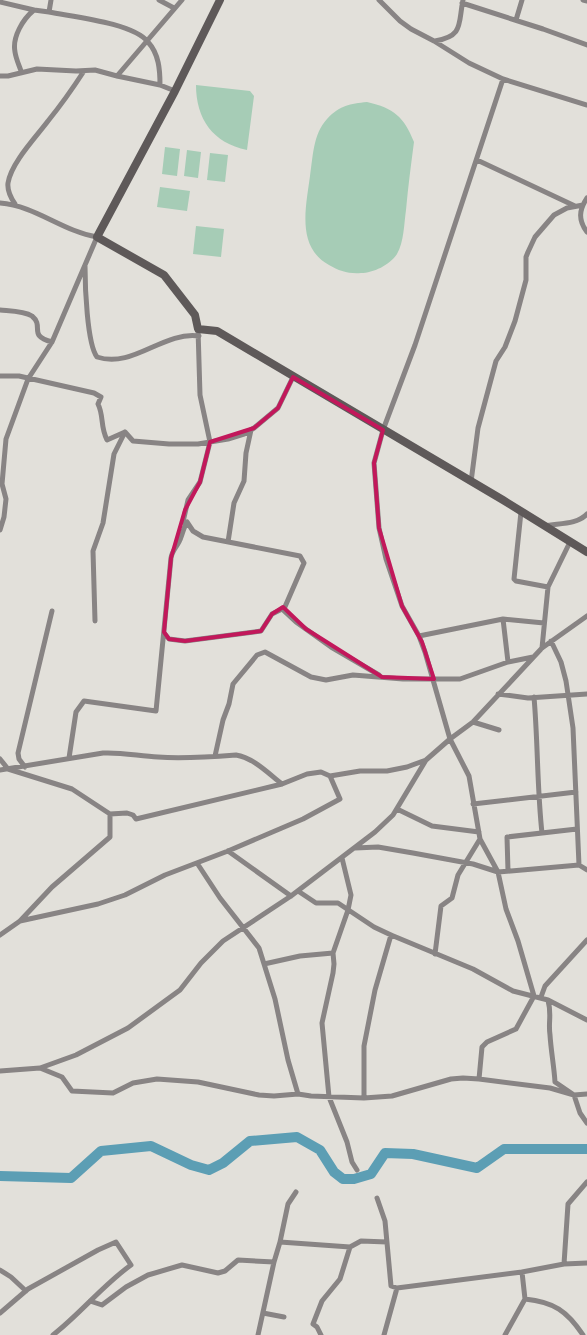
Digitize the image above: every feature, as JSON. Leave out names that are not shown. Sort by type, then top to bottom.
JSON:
[{"type":"street","points":[[50,12],[51,0]]},
{"type":"street","points":[[159,0],[174,8]]},
{"type":"street","points":[[117,76],[182,0]]},
{"type":"street","points":[[0,530],[6,499],[2,484],[2,460],[6,440],[28,379],[52,342],[97,237],[220,0]]},
{"type":"street","points":[[379,0],[410,29],[434,41],[469,63],[503,79],[587,105]]},
{"type":"street","points":[[516,20],[522,0]]},
{"type":"street","points":[[0,2],[121,27],[140,35],[147,40],[160,64],[160,85]]},
{"type":"street","points":[[434,41],[448,39],[455,34],[459,24],[462,2],[587,45]]},
{"type":"street","points":[[21,71],[14,51],[15,44],[23,22],[34,10]]},
{"type":"street","points":[[0,76],[37,69],[102,71],[160,85],[174,91]]},
{"type":"street","points":[[15,204],[8,188],[8,181],[12,171],[74,88],[84,71]]},
{"type":"street","points":[[479,1079],[481,1050],[484,1044],[516,1029],[534,996],[518,941],[506,909],[498,872],[480,839],[469,776],[450,738],[434,679],[419,636],[402,606],[386,559],[379,528],[374,463],[383,430],[415,344],[503,79]]},
{"type":"street","points":[[477,160],[575,206]]},
{"type":"street","points":[[587,198],[582,205],[580,221],[587,232]]},
{"type":"street","points":[[0,203],[15,204],[84,235],[97,237],[164,276],[195,315],[199,332],[200,395],[210,442],[200,482],[188,500],[183,522],[187,522],[199,536],[300,556],[304,563],[284,609]]},
{"type":"street","points":[[471,482],[478,428],[496,358],[502,352],[515,321],[526,280],[526,257],[528,252],[535,237],[554,215],[559,211],[582,205]]},
{"type":"street","points":[[84,264],[85,298],[92,345],[97,357],[104,360],[134,356],[154,346],[199,332],[217,332],[587,552]]},
{"type":"street","points":[[0,310],[31,316],[41,339],[52,342]]},
{"type":"street","points":[[0,376],[19,376],[94,393],[101,397],[98,404],[101,410],[102,430],[107,440],[125,432]]},
{"type":"street","points":[[125,432],[133,440],[153,443],[186,444],[228,439],[251,430],[278,408],[292,377]]},
{"type":"street","points":[[228,542],[234,503],[244,481],[251,430]]},
{"type":"street","points":[[95,621],[93,551],[103,523],[114,454],[125,432]]},
{"type":"street","points":[[521,512],[514,579],[548,587]]},
{"type":"street","points":[[544,526],[575,521],[587,514]]},
{"type":"street","points":[[69,758],[76,712],[84,701],[156,711],[171,558],[187,522]]},
{"type":"street","points":[[542,648],[548,587],[570,542]]},
{"type":"street","points":[[164,632],[169,639],[179,642],[261,631],[272,614],[280,609],[284,609]]},
{"type":"street","points":[[284,609],[292,619],[331,647],[382,677]]},
{"type":"street","points":[[25,767],[19,759],[18,752],[52,611]]},
{"type":"street","points":[[0,1071],[40,1068],[76,1054],[128,1028],[180,990],[200,963],[223,941],[242,926],[298,891],[384,824],[397,809],[426,760],[450,738],[473,722],[542,648],[587,616]]},
{"type":"street","points":[[419,636],[503,619],[544,623]]},
{"type":"street","points":[[503,619],[508,662]]},
{"type":"street","points":[[551,641],[563,670],[569,696],[573,728],[580,865]]},
{"type":"street","points":[[215,756],[222,720],[229,704],[233,684],[257,656],[264,652],[319,680],[332,680],[352,675],[403,679],[466,678],[508,662],[534,656]]},
{"type":"street","points":[[498,694],[534,697],[587,694]]},
{"type":"street","points":[[534,697],[538,796],[542,833]]},
{"type":"street","points":[[473,722],[499,730]]},
{"type":"street","points":[[0,770],[69,758],[115,753],[157,757],[243,756],[282,784]]},
{"type":"street","points":[[0,759],[8,769],[72,789],[110,814],[133,814],[136,819],[282,784],[307,774],[321,772],[330,776],[360,771],[387,770],[407,767],[426,760]]},
{"type":"street","points":[[20,921],[98,904],[125,895],[165,875],[228,851],[303,818],[340,799],[330,776]]},
{"type":"street","points":[[473,804],[576,792]]},
{"type":"street","points":[[397,809],[432,826],[478,832]]},
{"type":"street","points":[[0,935],[20,921],[52,887],[110,837],[110,814]]},
{"type":"street","points":[[508,871],[508,837],[577,829]]},
{"type":"street","points":[[435,954],[441,906],[452,898],[458,875],[480,839]]},
{"type":"street","points":[[355,848],[378,847],[473,864],[498,872],[580,865],[587,870]]},
{"type":"street","points":[[228,851],[290,896]]},
{"type":"street","points":[[342,858],[351,895],[348,910],[333,953],[333,973],[322,1018],[329,1097],[347,1142],[352,1162],[357,1170]]},
{"type":"street","points":[[197,863],[220,898],[259,948],[275,999],[288,1060],[298,1094]]},
{"type":"street","points":[[298,891],[316,902],[338,903],[374,927],[390,935],[474,969],[513,991],[548,1000],[587,1020]]},
{"type":"street","points":[[364,1098],[364,1046],[375,990],[390,935]]},
{"type":"street","points":[[541,997],[547,983],[587,940]]},
{"type":"street","points":[[264,964],[300,956],[333,953]]},
{"type":"street","points":[[548,1000],[551,1013],[549,1033],[555,1082],[574,1094],[580,1113],[587,1123]]},
{"type":"street","points":[[40,1068],[62,1077],[72,1091],[79,1093],[113,1093],[133,1083],[157,1079],[176,1079],[259,1095],[298,1094],[364,1098],[392,1096],[451,1080],[479,1079],[550,1088],[574,1094],[587,1094]]},
{"type":"street","points":[[564,1264],[568,1204],[587,1182]]},
{"type":"street","points":[[258,1335],[288,1204],[296,1192]]},
{"type":"street","points":[[377,1198],[385,1221],[391,1286],[398,1288],[522,1272],[564,1264],[587,1263]]},
{"type":"street","points":[[280,1242],[350,1247],[361,1241],[388,1242]]},
{"type":"street","points":[[0,1312],[26,1291],[98,1250],[116,1242],[132,1265],[113,1278],[57,1334]]},
{"type":"street","points":[[320,1335],[317,1326],[314,1324],[322,1301],[340,1279],[350,1247]]},
{"type":"street","points":[[90,1301],[102,1305],[136,1280],[178,1266],[186,1266],[218,1274],[238,1260],[274,1262]]},
{"type":"street","points":[[0,1270],[26,1291]]},
{"type":"street","points":[[505,1335],[525,1299],[522,1272]]},
{"type":"street","points":[[384,1335],[398,1288]]},
{"type":"street","points":[[525,1299],[557,1307],[574,1322],[583,1335]]},
{"type":"street","points":[[263,1313],[284,1317]]},
{"type":"highlighted area","points":[[293,377],[383,430],[374,463],[379,528],[402,606],[422,642],[434,679],[382,677],[306,629],[283,607],[272,614],[261,631],[185,641],[169,639],[164,632],[171,558],[185,510],[200,482],[210,442],[254,428],[278,408]]},
{"type":"green space","points":[[196,85],[250,91],[254,96],[247,150],[225,142],[209,128],[199,109]]},
{"type":"green space","points":[[367,102],[384,107],[397,115],[406,126],[414,142],[403,233],[397,254],[381,268],[366,273],[352,273],[344,272],[329,265],[312,248],[307,237],[307,200],[314,146],[322,125],[332,114],[341,108]]},
{"type":"green space","points":[[165,147],[180,149],[177,176],[162,174]]},
{"type":"green space","points":[[187,150],[201,152],[198,178],[184,176]]},
{"type":"green space","points":[[210,153],[228,155],[225,182],[207,180]]},
{"type":"green space","points":[[160,187],[190,191],[187,211],[157,207]]},
{"type":"green space","points":[[196,226],[224,229],[221,257],[193,254]]},
{"type":"waterway","points":[[0,1176],[71,1178],[101,1151],[151,1146],[191,1165],[209,1170],[223,1163],[250,1141],[297,1137],[320,1150],[334,1172],[343,1179],[354,1179],[371,1174],[385,1153],[413,1154],[477,1168],[504,1149],[587,1149]]}]
